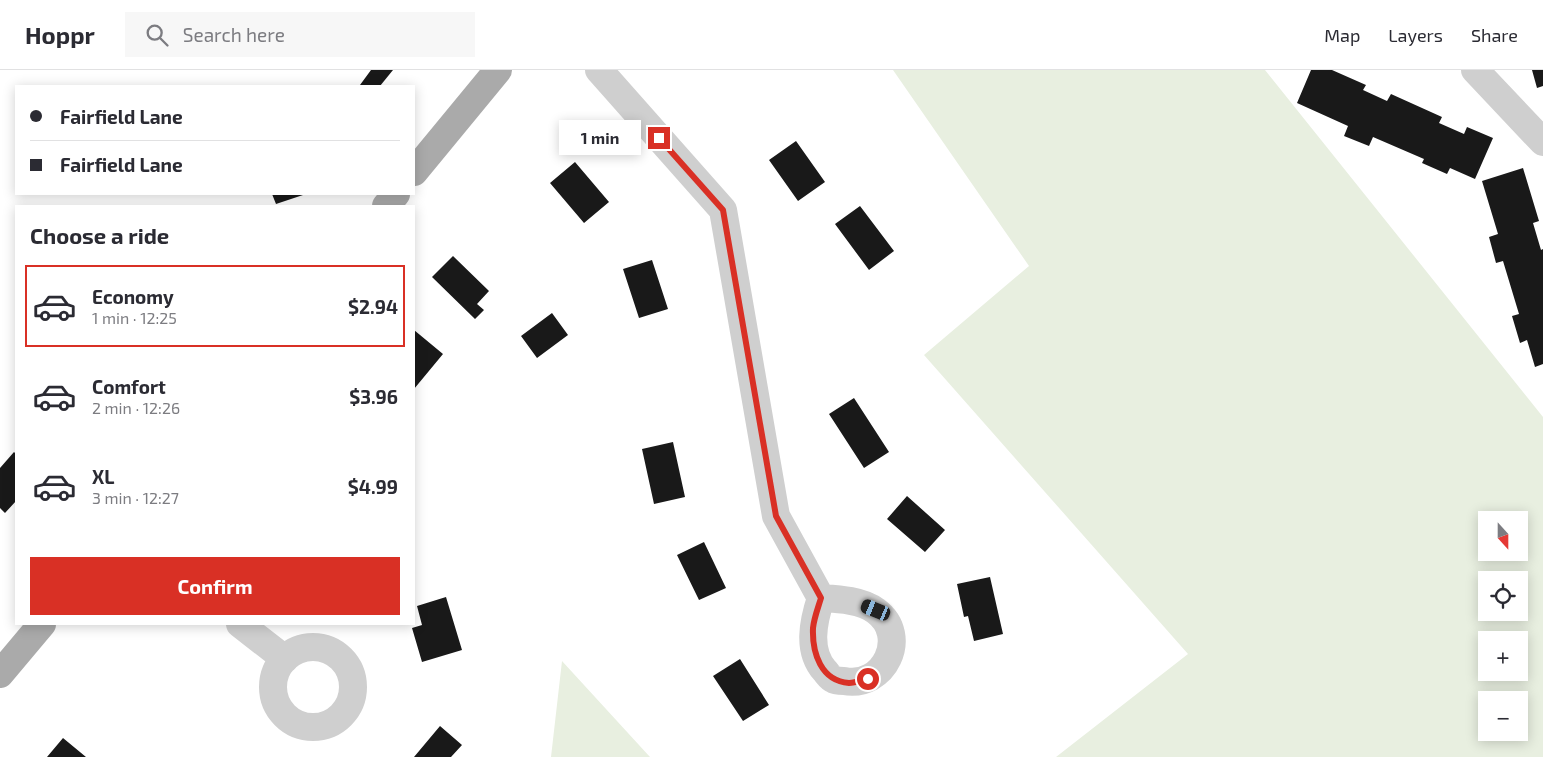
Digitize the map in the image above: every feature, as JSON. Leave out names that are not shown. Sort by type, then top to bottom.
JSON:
[{"type":"main road","points":[[415,171],[498,70]]},
{"type":"main road","points":[[387,205],[395,195]]},
{"type":"main road","points":[[0,674],[41,625]]},
{"type":"street","points":[[599,70],[723,210],[776,516],[821,598]]},
{"type":"street","points":[[1475,70],[1543,142]]},
{"type":"street","points":[[241,625],[285,659]]},
{"type":"green space","points":[[893,70],[1265,70],[1543,417],[1543,757],[1056,757],[1188,654],[924,355],[1029,266]]},
{"type":"green space","points":[[562,661],[650,757],[551,757]]},
{"type":"building","points":[[371,70],[393,70],[381,85],[360,85]]},
{"type":"building","points":[[1311,70],[1332,70],[1366,85],[1363,90],[1387,101],[1391,94],[1442,117],[1439,123],[1464,134],[1467,127],[1493,138],[1475,179],[1450,168],[1447,174],[1422,163],[1424,159],[1373,137],[1369,146],[1344,136],[1348,126],[1297,103]]},
{"type":"building","points":[[1532,70],[1543,70],[1543,86],[1537,88]]},
{"type":"building","points":[[796,141],[825,182],[798,201],[769,160]]},
{"type":"building","points":[[575,162],[609,202],[584,223],[550,183]]},
{"type":"building","points":[[1523,168],[1539,221],[1533,223],[1541,250],[1543,249],[1543,364],[1535,367],[1527,340],[1520,343],[1512,316],[1519,314],[1503,261],[1496,263],[1489,237],[1498,234],[1482,181]]},
{"type":"building","points":[[272,195],[303,195],[276,204]]},
{"type":"building","points":[[860,206],[894,251],[869,270],[835,224]]},
{"type":"building","points":[[453,256],[489,291],[477,304],[484,310],[475,319],[432,277]]},
{"type":"building","points":[[652,260],[668,309],[639,318],[623,269]]},
{"type":"building","points":[[552,313],[568,335],[537,358],[521,336]]},
{"type":"building","points":[[415,331],[443,354],[415,388]]},
{"type":"building","points":[[854,398],[889,452],[864,468],[829,414]]},
{"type":"building","points":[[673,442],[685,497],[654,504],[642,449]]},
{"type":"building","points":[[14,452],[15,502],[5,513],[0,508],[0,468]]},
{"type":"building","points":[[907,496],[945,530],[925,552],[887,519]]},
{"type":"building","points":[[704,542],[726,588],[699,600],[677,555]]},
{"type":"building","points":[[990,577],[1003,634],[974,641],[968,616],[964,617],[957,584]]},
{"type":"building","points":[[446,597],[462,650],[422,662],[412,628],[422,625],[417,606]]},
{"type":"building","points":[[740,659],[769,705],[743,721],[713,676]]},
{"type":"building","points":[[440,726],[462,745],[451,757],[414,757]]},
{"type":"building","points":[[63,738],[86,757],[47,757]]},
{"type":"route","points":[[659,138],[723,210],[776,516],[821,598],[813,627],[814,647],[819,664],[833,679],[851,683],[868,679]]}]
